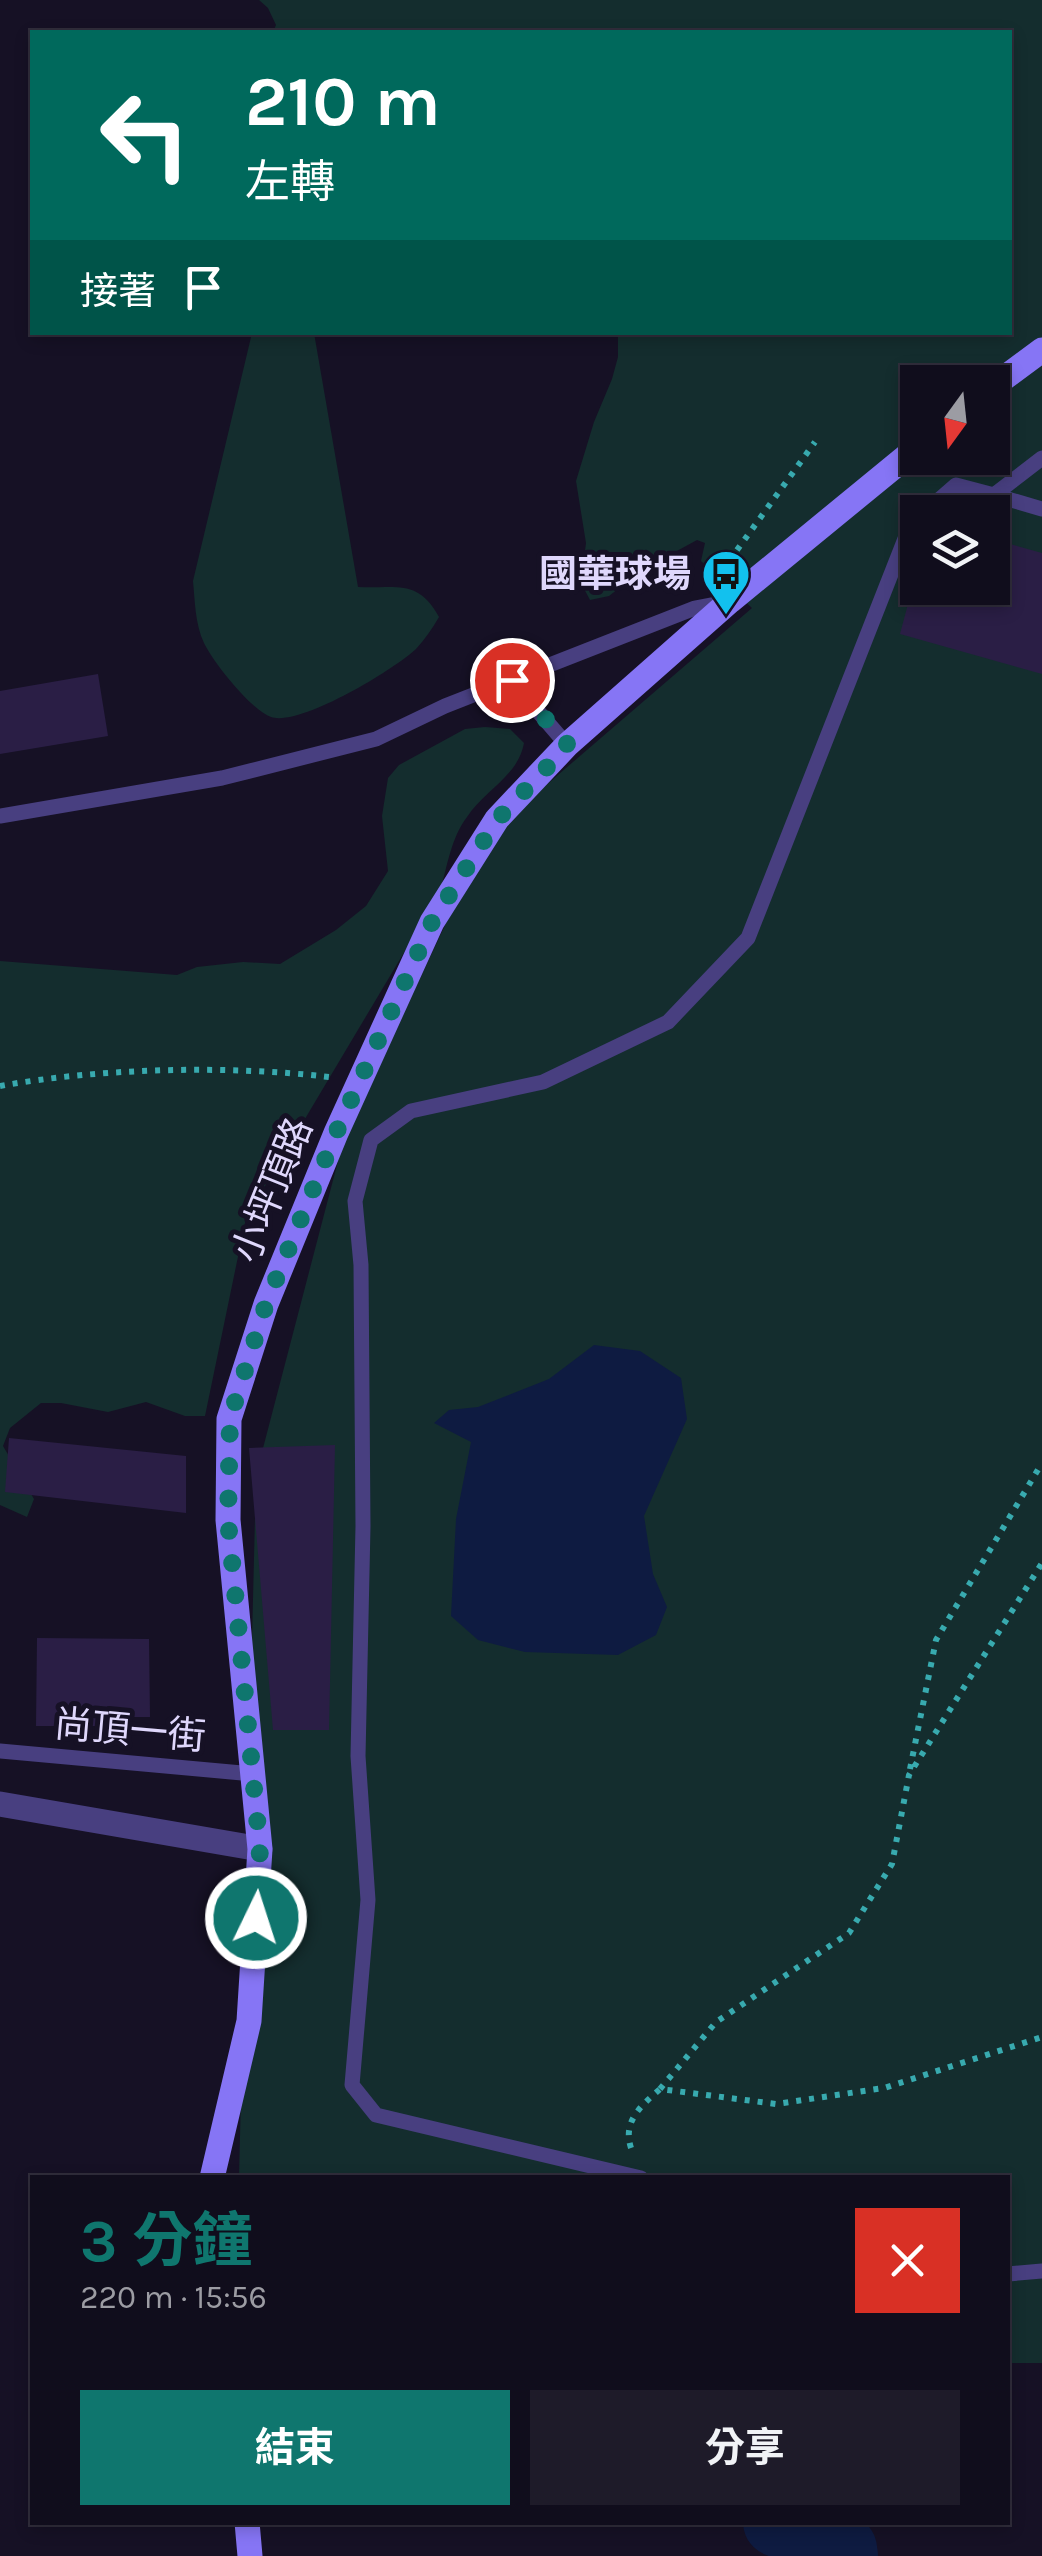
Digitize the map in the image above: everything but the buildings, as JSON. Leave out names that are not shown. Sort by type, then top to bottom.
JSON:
[{"type":"street","points":[[1010,374],[1042,350]]},
{"type":"street","name":"小坪頂路","points":[[213,2175],[249,2021],[260,1849],[228,1520],[230,1418],[266,1304],[336,1133],[432,922],[497,820],[568,745],[730,601],[900,462]]},
{"type":"street","points":[[0,1804],[260,1849]]},
{"type":"street","points":[[247,2525],[250,2556]]},
{"type":"lane","points":[[944,495],[956,484],[994,495],[1042,458]]},
{"type":"lane","points":[[1010,500],[1042,509]]},
{"type":"lane","points":[[632,2175],[376,2114],[352,2085],[368,1900],[358,1756],[363,1526],[361,1265],[355,1201],[372,1140],[411,1111],[542,1082],[668,1022],[748,938],[900,551]]},
{"type":"lane","points":[[0,816],[222,778],[376,740],[444,706],[696,608],[730,601]]},
{"type":"lane","points":[[512,680],[568,745]]},
{"type":"lane","name":"尚頂一街","points":[[0,1751],[253,1774]]},
{"type":"lane","points":[[1010,2274],[1042,2271]]},
{"type":"path","points":[[730,560],[815,442]]},
{"type":"path","points":[[0,1086],[58,1076],[191,1072],[267,1070],[330,1077]]},
{"type":"path","points":[[639,2175],[628,2138],[634,2112],[660,2089],[716,2022],[849,1933],[892,1864],[936,1640],[1042,1463]]},
{"type":"path","points":[[909,1775],[1042,1563]]},
{"type":"path","points":[[660,2089],[776,2104],[884,2088],[1042,2038]]},
{"type":"green space","points":[[259,0],[1042,0],[1042,2363],[1010,2363],[1010,2175],[239,2175],[256,1475],[343,1142],[487,836],[752,608],[701,561],[705,543],[697,540],[642,570],[609,596],[590,600],[581,583],[586,543],[576,481],[612,379],[618,335],[1012,335],[1012,30],[274,30],[276,25],[268,8]]},
{"type":"green space","points":[[252,335],[314,335],[358,587],[414,591],[423,596],[439,617],[416,649],[389,669],[324,705],[285,718],[271,717],[243,696],[209,651],[197,620],[193,581]]},
{"type":"green space","points":[[465,729],[510,729],[524,743],[521,755],[462,825],[440,892],[246,1218],[205,1416],[185,1416],[146,1402],[108,1412],[41,1403],[10,1428],[3,1446],[34,1499],[27,1517],[0,1505],[0,961],[177,975],[197,967],[243,962],[280,964],[336,930],[366,906],[388,871],[382,816],[388,778],[399,765]]},
{"type":"water","points":[[594,1345],[640,1351],[681,1378],[687,1419],[644,1516],[653,1574],[667,1607],[656,1635],[618,1655],[525,1652],[478,1640],[451,1616],[456,1519],[471,1442],[434,1423],[449,1410],[478,1407],[549,1379]]},
{"type":"waterway","points":[[785,2525],[842,2549],[843,2556]]},
{"type":"place","name":"國華球場","points":[[726,616]]},
{"type":"route","points":[[256,1918],[260,1849],[228,1520],[230,1418],[266,1304],[336,1133],[432,922],[497,820],[568,745],[512,680]]}]
